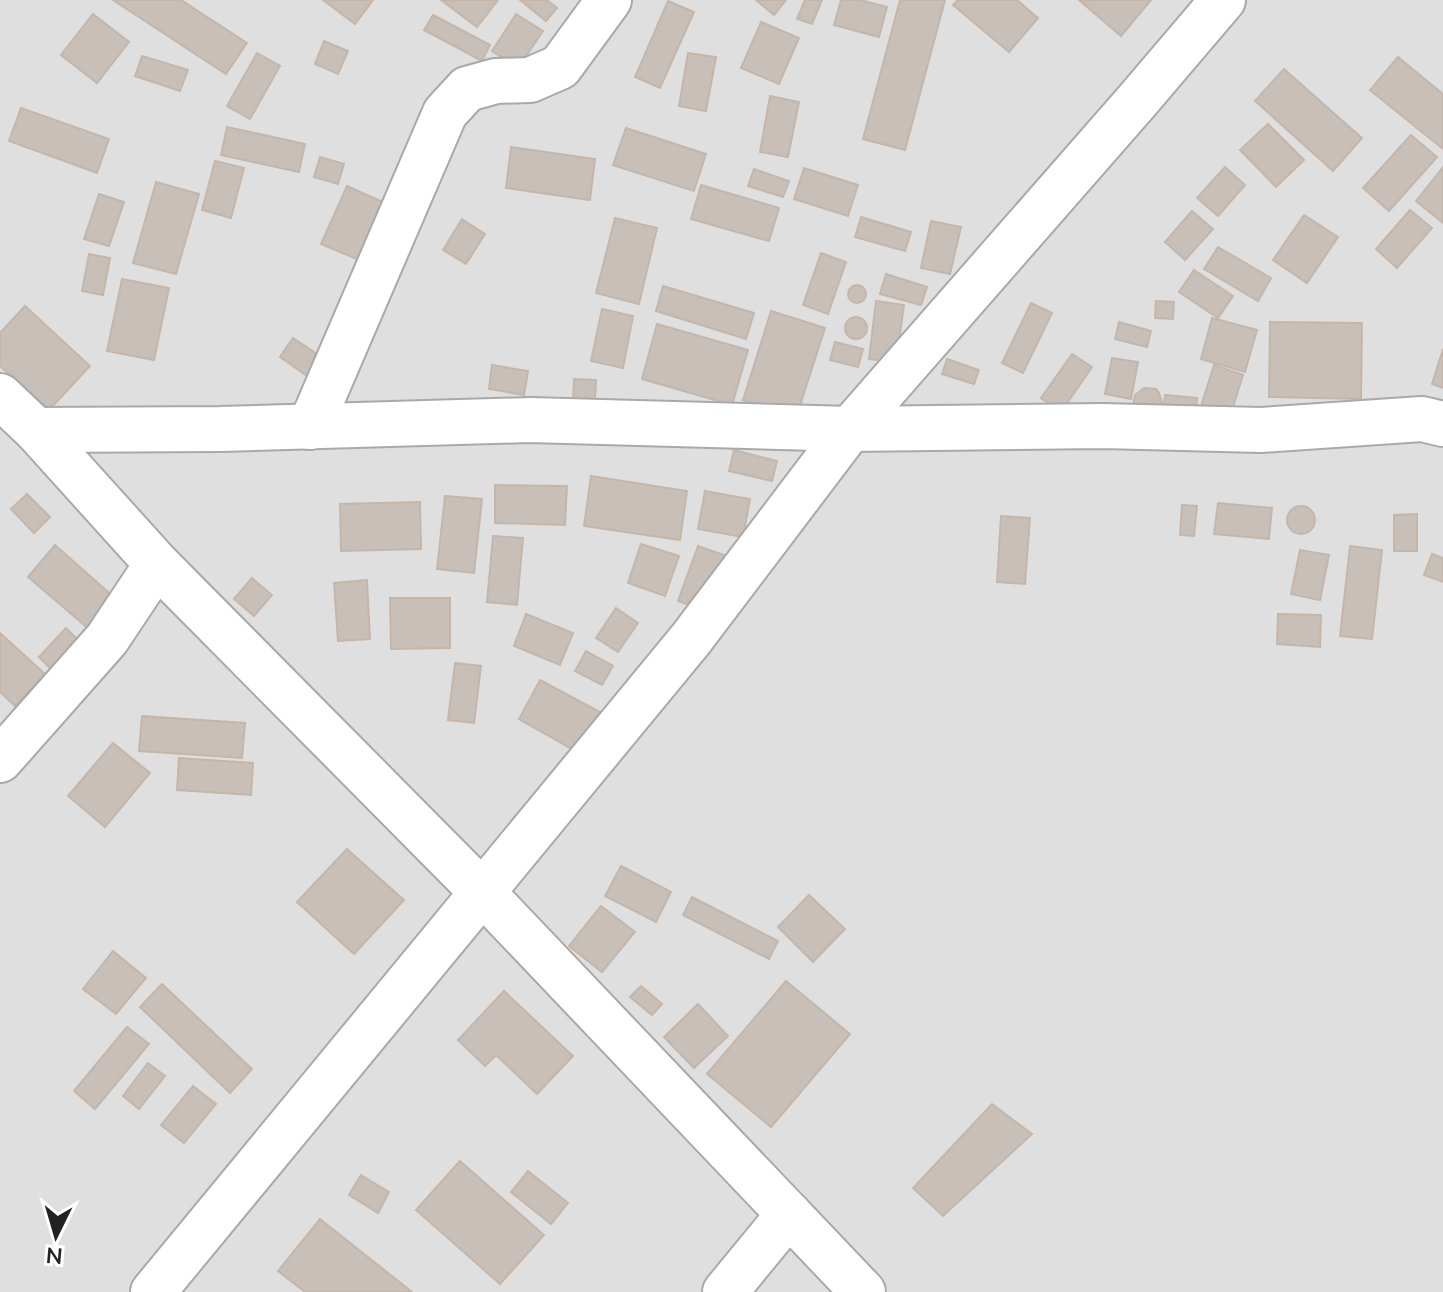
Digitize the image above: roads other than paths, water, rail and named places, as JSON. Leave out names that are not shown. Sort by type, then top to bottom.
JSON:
[{"type":"street","points":[[310,427],[445,113],[467,89],[496,81],[530,80],[560,67],[609,0]]},
{"type":"street","points":[[153,1292],[691,639],[850,429],[1223,0]]},
{"type":"street","points":[[0,396],[36,430],[157,564],[484,894],[863,1292]]},
{"type":"street","points":[[36,430],[310,427],[530,420],[850,429],[1102,426],[1261,430],[1422,419],[1443,424]]},
{"type":"street","points":[[0,760],[107,639],[157,564]]},
{"type":"street","points":[[725,1292],[789,1214]]}]
